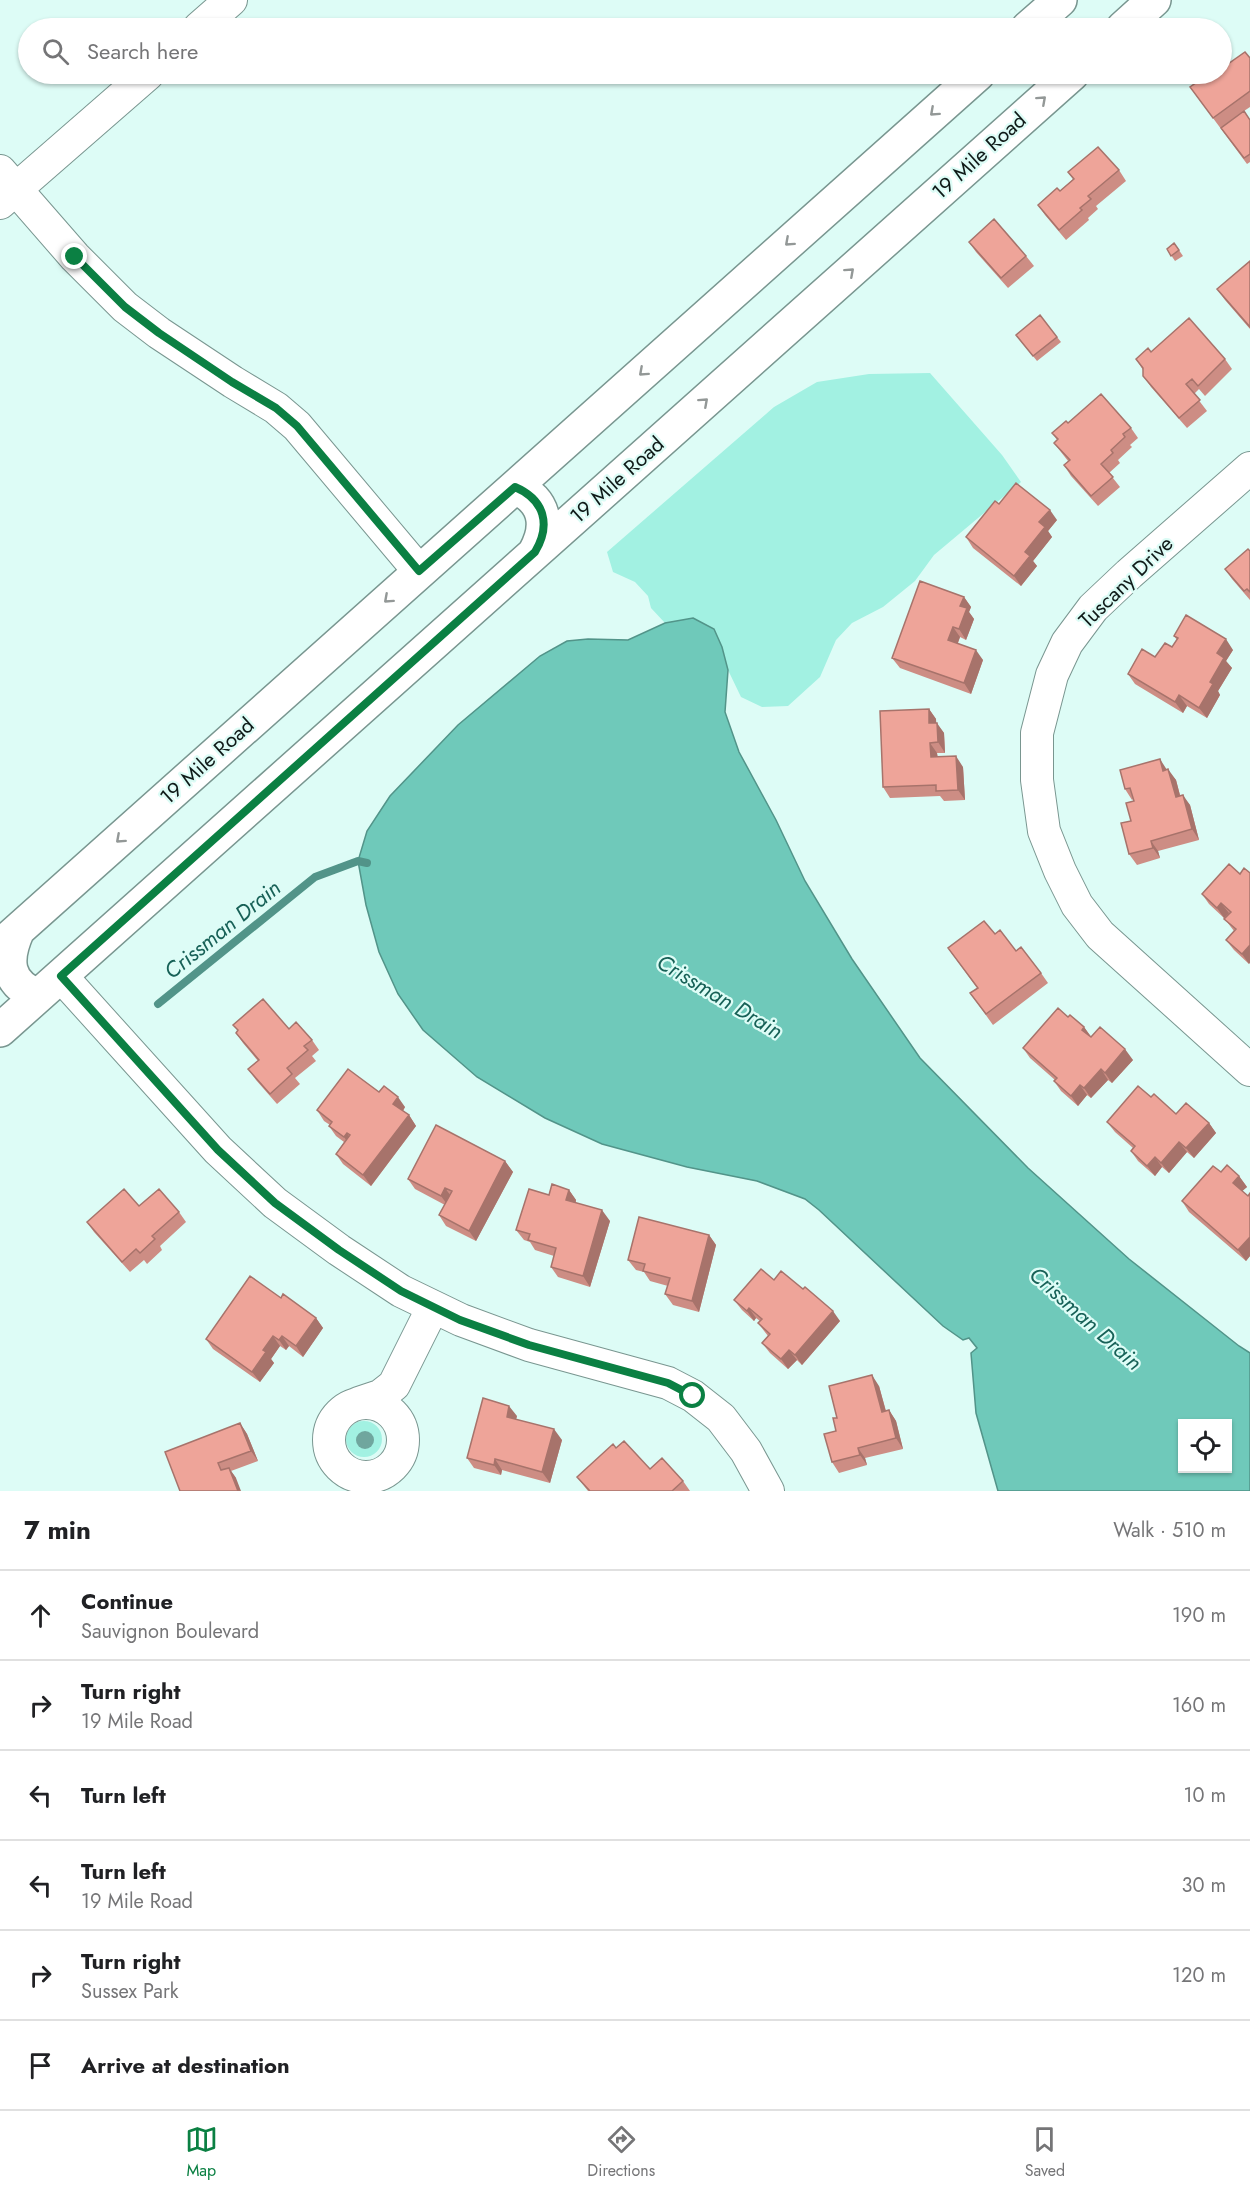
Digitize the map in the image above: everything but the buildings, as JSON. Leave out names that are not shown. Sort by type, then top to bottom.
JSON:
[{"type":"main road","points":[[1039,18],[1060,0]]},
{"type":"main road","points":[[1133,18],[1154,0]]},
{"type":"main road","name":"19 Mile Road","points":[[9,938],[967,84]]},
{"type":"main road","name":"19 Mile Road","points":[[0,1030],[1061,84]]},
{"type":"main road","points":[[515,487],[525,491],[534,499],[542,512],[543,539],[535,552]]},
{"type":"main road","points":[[9,938],[11,946],[8,960],[12,974],[19,984],[29,992],[50,986]]},
{"type":"street","points":[[210,18],[231,0]]},
{"type":"street","points":[[136,84],[6,188],[125,307],[232,382],[276,408],[297,426],[419,571]]},
{"type":"street","name":"Tuscany Drive","points":[[1250,468],[1093,609],[1066,643],[1052,675],[1038,733],[1037,780],[1044,831],[1077,905],[1100,935],[1250,1071]]},
{"type":"street","points":[[50,986],[275,1203],[339,1250],[401,1291],[433,1307],[529,1345],[668,1383],[693,1396],[721,1418],[746,1451],[768,1491]]},
{"type":"street","points":[[394,1385],[403,1437],[402,1449],[397,1460],[389,1469],[378,1475],[366,1477],[343,1470],[335,1461],[330,1449],[329,1437],[338,1415],[359,1403],[380,1396],[394,1385],[433,1307]]},
{"type":"street","points":[[359,1403],[372,1403],[383,1407],[400,1425]]},
{"type":"shaded area","points":[[930,373],[1002,455],[1021,482],[934,555],[915,581],[883,607],[852,623],[836,640],[820,677],[788,706],[762,707],[741,697],[728,670],[722,647],[693,618],[665,623],[651,608],[648,596],[635,582],[613,572],[607,552],[774,407],[817,382],[869,374]]},
{"type":"shaded area","points":[[364,1421],[377,1426],[382,1439],[377,1452],[364,1457],[351,1452],[346,1439],[351,1426]]},
{"type":"water","points":[[693,618],[714,629],[728,670],[725,712],[739,752],[776,820],[805,881],[852,959],[920,1058],[1028,1168],[1129,1259],[1250,1353],[1250,1491],[998,1491],[976,1413],[971,1353],[977,1348],[969,1338],[963,1340],[943,1326],[819,1210],[805,1199],[757,1181],[687,1167],[602,1144],[545,1118],[477,1077],[423,1030],[398,994],[379,952],[366,905],[358,861],[367,831],[390,796],[458,725],[540,656],[567,641],[628,640],[665,623]]},
{"type":"waterway","name":"Crissman Drain","points":[[158,1004],[315,877],[358,861],[367,863]]},
{"type":"route","points":[[75,257],[125,307],[159,333],[232,382],[276,408],[297,426],[419,571],[515,487],[525,491],[534,499],[542,512],[544,525],[543,539],[535,552],[61,976],[218,1150],[275,1203],[339,1250],[401,1291],[460,1320],[529,1345],[668,1383],[693,1396]]}]
